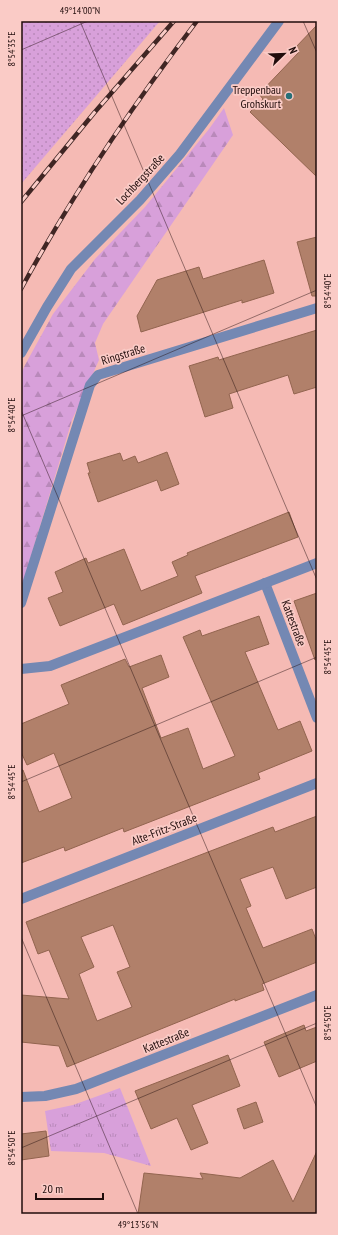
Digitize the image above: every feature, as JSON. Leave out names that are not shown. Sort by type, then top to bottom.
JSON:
[{"type":"street","name":"Lochbergstraße","points":[[21,353],[51,300],[72,269],[140,200],[180,154],[279,21]]},
{"type":"street","name":"Ringstraße","points":[[21,603],[90,386],[98,376],[317,308]]},
{"type":"street","points":[[21,669],[50,666],[317,563]]},
{"type":"street","name":"Kattestraße","points":[[264,583],[317,718]]},
{"type":"street","name":"Alte-Fritz-Straße","points":[[21,899],[317,783]]},
{"type":"street","name":"Kattestraße","points":[[21,1097],[45,1096],[76,1089],[317,995]]},
{"type":"green space","points":[[21,21],[160,21],[21,184]]},
{"type":"green space","points":[[224,108],[233,135],[103,324],[95,343],[99,360],[72,420],[21,589],[21,374],[53,314],[95,259],[145,207],[209,129]]},
{"type":"green space","points":[[120,1088],[151,1166],[104,1153],[51,1151],[45,1111],[73,1105]]},
{"type":"building","name":"Treppenbau Grohskurt","points":[[317,25],[317,177],[250,112],[263,99],[259,94],[299,52],[295,48]]},
{"type":"building","points":[[317,237],[317,296],[312,296],[297,242]]},
{"type":"building","points":[[264,260],[274,293],[242,303],[242,300],[141,332],[137,316],[157,280],[199,267],[203,279]]},
{"type":"building","points":[[317,330],[317,387],[294,394],[288,375],[229,394],[233,408],[205,417],[189,366],[218,357],[219,360]]},
{"type":"building","points":[[167,452],[179,484],[161,491],[157,480],[98,502],[88,473],[90,473],[87,463],[120,453],[123,461],[135,456],[138,463]]},
{"type":"building","points":[[289,512],[298,537],[195,576],[202,593],[123,625],[114,604],[60,626],[48,598],[63,592],[55,572],[86,558],[88,563],[124,549],[141,591],[178,576],[172,562],[188,555],[187,553]]},
{"type":"building","points":[[317,593],[317,659],[315,660],[294,601]]},
{"type":"building","points":[[259,616],[269,644],[245,652],[278,730],[300,721],[312,751],[258,773],[260,779],[124,832],[123,828],[65,851],[64,847],[21,863],[21,770],[23,770],[39,812],[72,798],[54,753],[27,765],[21,752],[21,724],[69,704],[61,685],[125,659],[129,667],[161,655],[169,677],[142,688],[161,738],[188,728],[203,769],[235,756],[183,637],[200,630],[202,636]]},
{"type":"building","points":[[317,816],[317,887],[286,899],[273,867],[240,879],[251,906],[246,908],[263,948],[312,929],[317,942],[317,962],[262,984],[264,990],[235,1001],[235,999],[67,1067],[59,1046],[21,1042],[21,995],[69,999],[49,950],[38,954],[26,922],[273,827],[275,832]],"holes":[[[113,925],[130,967],[117,972],[132,1007],[97,1021],[79,974],[94,967],[81,937]]]},
{"type":"building","points":[[304,1025],[306,1031],[317,1027],[317,1061],[279,1077],[264,1042]]},
{"type":"building","points":[[228,1055],[240,1086],[192,1105],[208,1143],[191,1150],[177,1118],[151,1129],[135,1091]]},
{"type":"building","points":[[256,1102],[263,1122],[244,1129],[237,1109]]},
{"type":"building","points":[[46,1131],[49,1156],[21,1160],[21,1134]]},
{"type":"building","points":[[317,1151],[317,1214],[138,1214],[144,1173],[203,1179],[200,1173],[240,1178],[273,1160],[293,1202]]},
{"type":"railway","points":[[21,202],[94,113],[174,21]]},
{"type":"railway","points":[[21,289],[82,185],[126,118],[197,21]]},
{"type":"place","name":"Treppenbau Grohskurt","points":[[289,96]]}]
